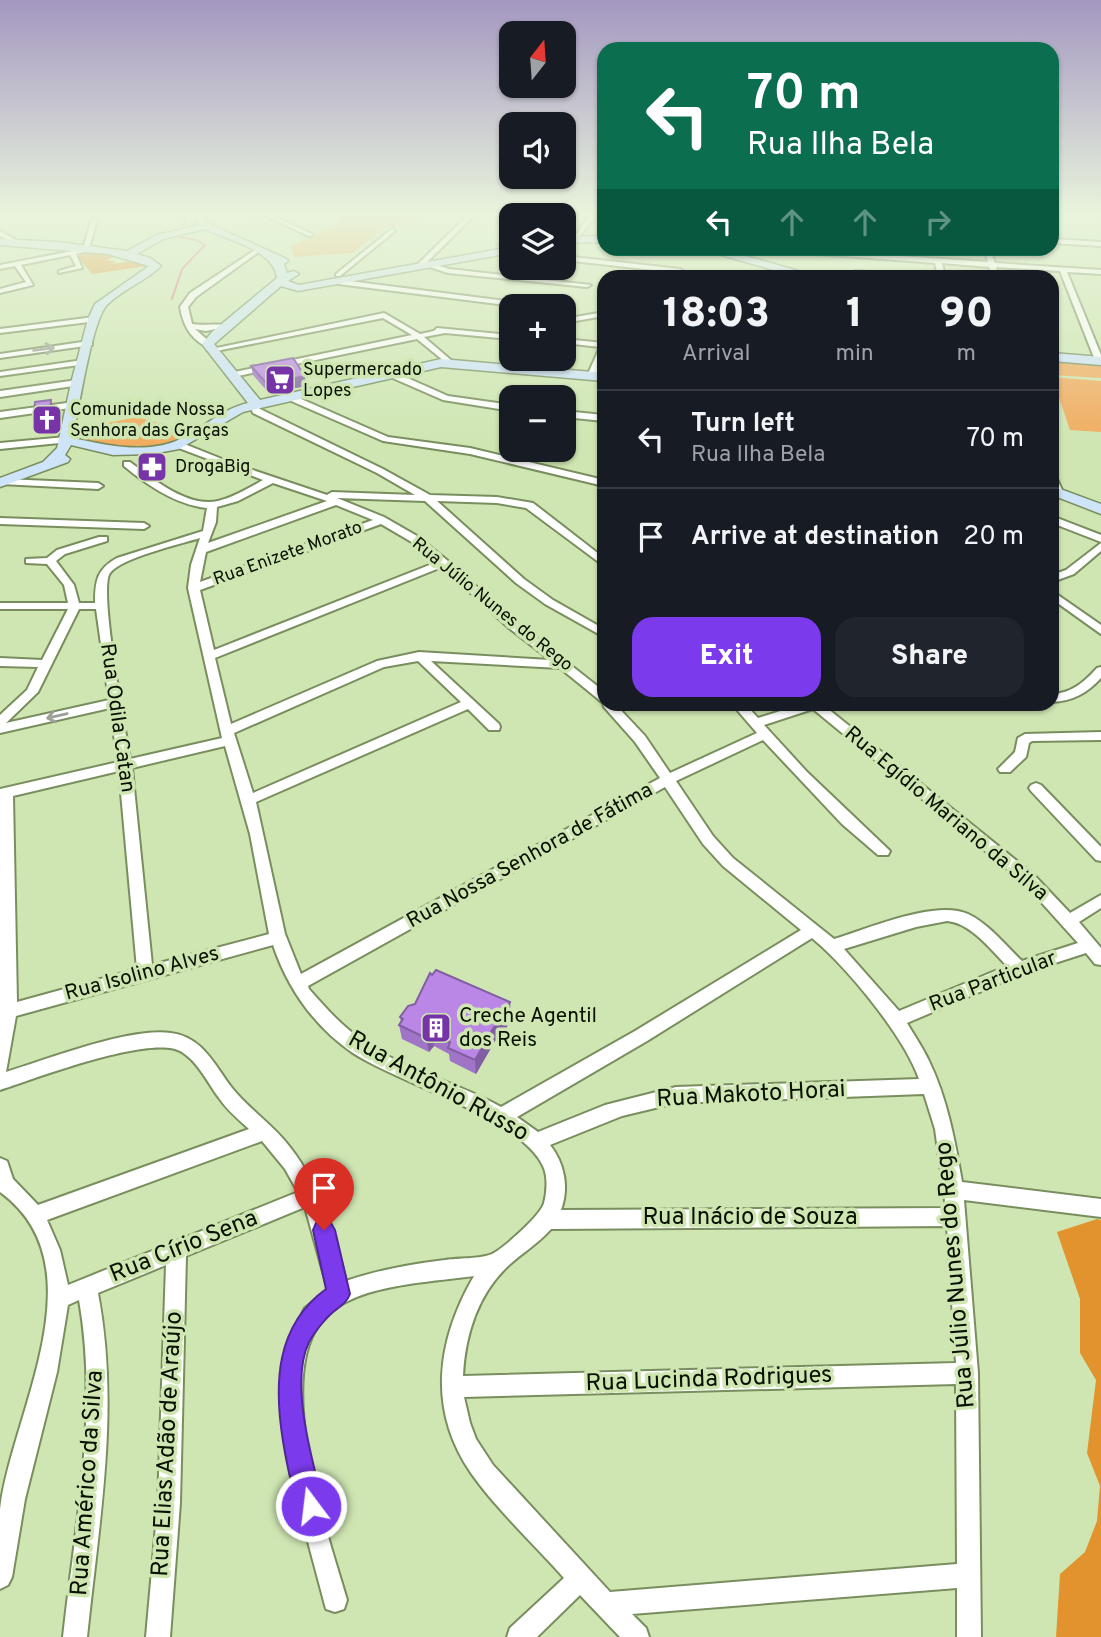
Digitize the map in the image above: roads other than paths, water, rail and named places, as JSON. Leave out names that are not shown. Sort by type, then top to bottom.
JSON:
[{"type":"street","points":[[50,462],[65,445],[76,383],[94,318],[100,304],[119,290]]},
{"type":"street","points":[[200,290],[184,307],[188,325],[194,335],[210,347],[255,402],[256,411],[380,471],[428,498],[520,580],[549,602],[597,630]]},
{"type":"street","points":[[210,347],[226,326],[270,290]]},
{"type":"street","points":[[262,298],[292,290]]},
{"type":"street","points":[[420,290],[499,302]]},
{"type":"street","points":[[1059,357],[1100,360],[1071,290]]},
{"type":"street","points":[[576,309],[597,305]]},
{"type":"street","points":[[210,347],[378,315],[388,316],[418,336],[449,363]]},
{"type":"street","points":[[576,319],[597,315]]},
{"type":"street","points":[[0,331],[94,318]]},
{"type":"street","points":[[188,325],[206,329],[226,326]]},
{"type":"street","points":[[404,327],[499,336]]},
{"type":"street","points":[[233,375],[444,331]]},
{"type":"street","points":[[576,342],[597,345]]},
{"type":"street","points":[[0,356],[89,343]]},
{"type":"street","points":[[0,374],[83,362]]},
{"type":"street","points":[[2,482],[50,462],[79,457],[127,464],[173,458],[229,414],[391,374],[449,363],[597,377]]},
{"type":"street","points":[[391,374],[446,398],[499,406]]},
{"type":"street","points":[[0,394],[76,383]]},
{"type":"street","points":[[292,398],[386,439],[470,451],[597,482]]},
{"type":"street","points":[[0,415],[74,405]]},
{"type":"street","points":[[576,415],[597,417]]},
{"type":"street","points":[[0,446],[65,445],[113,451],[184,448]]},
{"type":"street","points":[[65,445],[79,457]]},
{"type":"street","name":"Rua Júlio Nunes do Rego","points":[[184,448],[337,501],[382,520],[409,536],[444,563],[502,617],[597,693]]},
{"type":"street","points":[[127,464],[170,491],[197,503],[212,505],[288,486]]},
{"type":"street","points":[[232,499],[272,480]]},
{"type":"street","points":[[2,482],[98,486]]},
{"type":"street","points":[[1059,492],[1101,509]]},
{"type":"street","points":[[317,495],[497,500],[529,505],[597,558]]},
{"type":"street","points":[[202,541],[337,501]]},
{"type":"street","name":"Rua Antônio Russo","points":[[212,505],[212,515],[193,576],[194,588],[228,736],[249,800],[276,938],[297,984],[321,1015],[360,1048],[407,1074],[502,1116],[537,1142],[551,1160],[555,1178],[554,1202],[547,1220]]},
{"type":"street","name":"Rua Enizete Morato","points":[[194,588],[382,520]]},
{"type":"street","points":[[0,521],[144,526]]},
{"type":"street","points":[[1059,522],[1101,540]]},
{"type":"street","points":[[30,561],[50,561],[61,552],[103,539]]},
{"type":"street","name":"Rua Odila Catan","points":[[145,973],[125,767],[101,606],[101,581],[102,574],[108,567],[202,541]]},
{"type":"street","points":[[1059,576],[1070,572],[1101,546]]},
{"type":"street","points":[[0,722],[32,692],[75,607],[69,584],[50,561]]},
{"type":"street","points":[[209,656],[444,563]]},
{"type":"street","points":[[1059,599],[1101,631]]},
{"type":"street","points":[[0,606],[101,606]]},
{"type":"street","points":[[419,656],[494,727]]},
{"type":"street","points":[[0,1068],[9,1011],[3,794],[125,767],[228,736],[381,664],[419,656],[465,656],[515,663],[562,664]]},
{"type":"street","points":[[0,662],[46,664]]},
{"type":"street","points":[[1059,698],[1070,697],[1083,691],[1101,671]]},
{"type":"street","points":[[0,729],[114,703]]},
{"type":"street","points":[[249,800],[468,704]]},
{"type":"street","name":"Rua Júlio Nunes do Rego","points":[[614,711],[640,739],[708,839],[728,862],[832,946],[897,1020],[917,1053],[931,1086],[944,1129],[954,1190],[967,1373],[969,1637]]},
{"type":"street","points":[[744,711],[847,820],[883,851]]},
{"type":"street","name":"Rua Nossa Senhora de Fátima","points":[[297,984],[761,729],[800,711]]},
{"type":"street","name":"Rua Egídio Mariano da Silva","points":[[824,711],[1028,878],[1096,952]]},
{"type":"street","points":[[1005,769],[1021,754],[1023,741],[1030,737],[1101,736]]},
{"type":"street","points":[[1036,788],[1101,856]]},
{"type":"street","points":[[1069,921],[1101,901]]},
{"type":"street","points":[[832,946],[934,918],[955,915],[967,920],[1018,968]]},
{"type":"street","points":[[502,1116],[641,1036],[813,930]]},
{"type":"street","name":"Rua Isolino Alves","points":[[9,1011],[276,938]]},
{"type":"street","name":"Rua Particular","points":[[897,1020],[1018,968],[1096,952]]},
{"type":"street","points":[[0,1082],[157,1039],[174,1040],[197,1053],[239,1110],[264,1132],[291,1162],[310,1196],[324,1230],[339,1294]]},
{"type":"street","name":"Rua Makoto Horai","points":[[537,1142],[613,1111],[676,1095],[931,1086]]},
{"type":"street","points":[[35,1215],[264,1132]]},
{"type":"street","points":[[0,1577],[15,1491],[42,1385],[58,1299],[48,1246],[35,1215],[2,1177]]},
{"type":"street","points":[[954,1190],[1101,1208]]},
{"type":"street","name":"Rua Círio Sena","points":[[58,1299],[310,1196]]},
{"type":"street","name":"Rua Inácio de Souza","points":[[547,1220],[954,1217]]},
{"type":"street","points":[[547,1220],[497,1263],[466,1308],[454,1346],[451,1387],[467,1446],[482,1470],[580,1579],[637,1637]]},
{"type":"street","name":"Rua Elias Adão de Araújo","points":[[159,1637],[169,1503],[176,1251]]},
{"type":"street","points":[[335,1600],[299,1459],[290,1409],[293,1354],[301,1334],[324,1305],[339,1294],[401,1278],[497,1263]]},
{"type":"street","name":"Rua Américo da Silva","points":[[75,1637],[99,1395],[96,1335],[87,1287]]},
{"type":"street","name":"Rua Lucinda Rodrigues","points":[[451,1387],[967,1373]]},
{"type":"street","points":[[605,1604],[968,1575]]},
{"type":"street","points":[[519,1637],[580,1579]]},
{"type":"waterway","points":[[172,299],[175,290]]},
{"type":"place","name":"Supermercado Lopes","points":[[280,380]]},
{"type":"place","name":"Comunidade Nossa Senhora das Graças","points":[[47,420]]},
{"type":"place","name":"DrogaBig","points":[[152,467]]},
{"type":"place","name":"Creche Agentil dos Reis","points":[[436,1028]]}]
